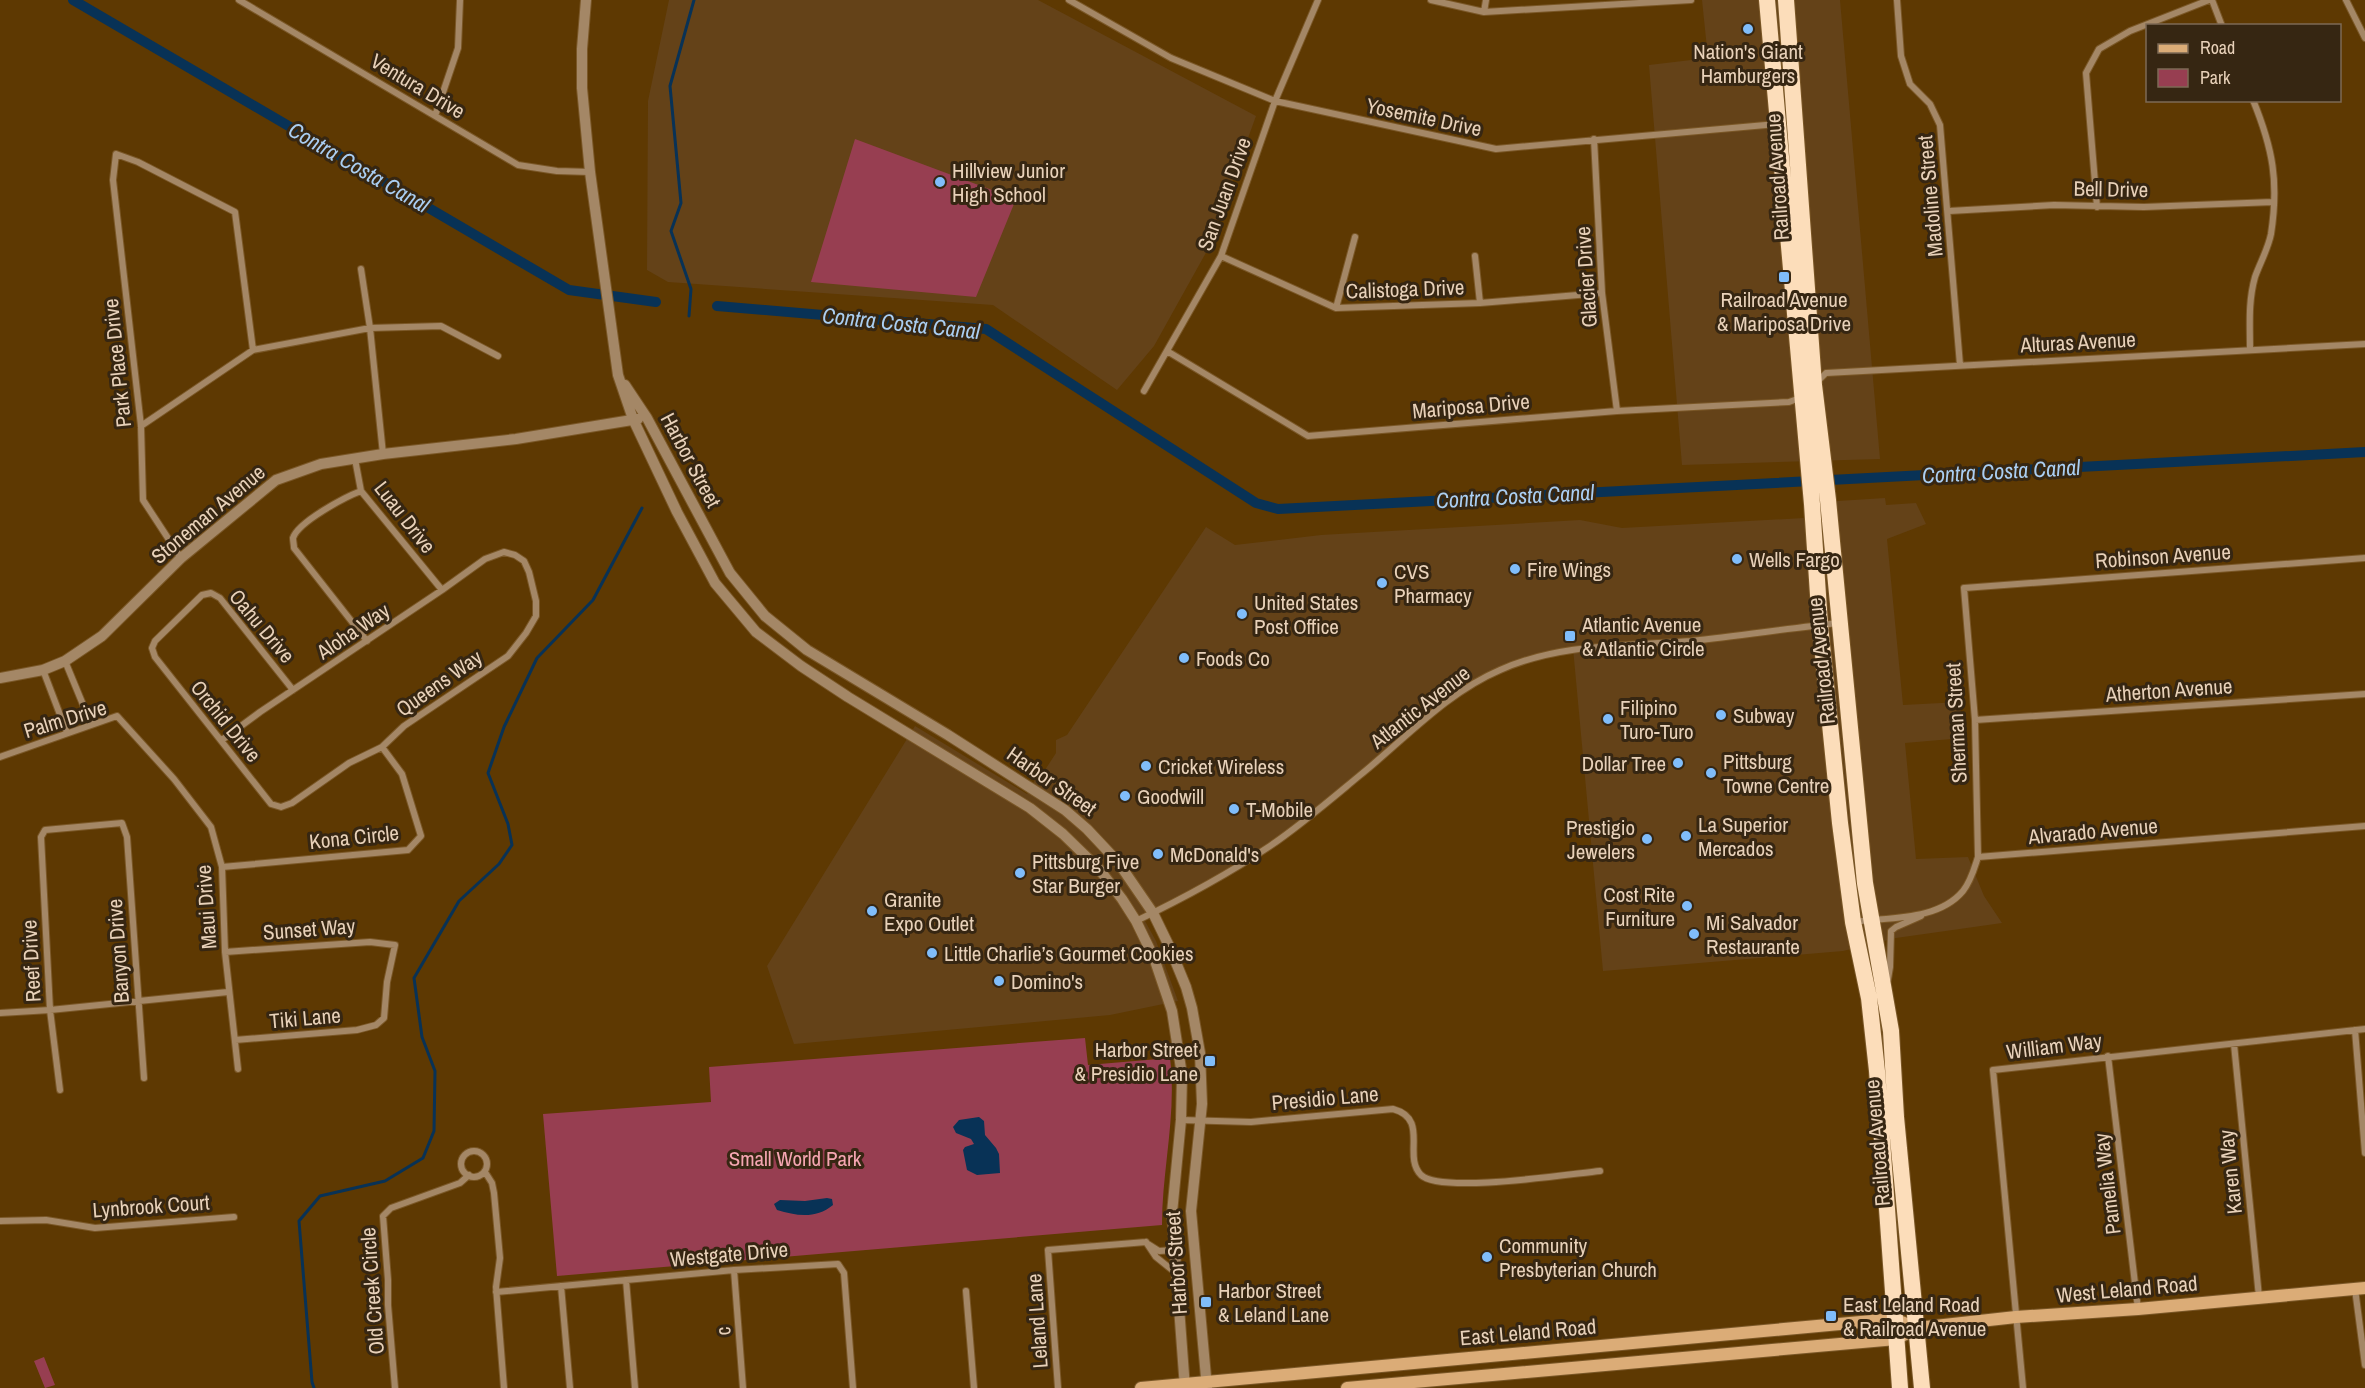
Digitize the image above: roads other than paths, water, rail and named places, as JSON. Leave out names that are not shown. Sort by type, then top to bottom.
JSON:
[{"type":"highway","name":"Railroad Avenue","points":[[1767,0],[1802,398],[1815,462],[1839,623],[1865,883],[1891,1030],[1896,1117],[1922,1388]]},
{"type":"highway","name":"Railroad Avenue","points":[[1786,0],[1814,385],[1815,462]]},
{"type":"highway","name":"Railroad Avenue","points":[[1820,502],[1820,625],[1840,823],[1853,922],[1869,998],[1875,1050],[1889,1212],[1900,1388]]},
{"type":"main road","name":"West Leland Road","points":[[1896,1339],[1917,1328],[2016,1317],[2138,1309],[2360,1288]]},
{"type":"main road","name":"East Leland Road","points":[[1141,1388],[1206,1385],[1471,1356],[1894,1319],[1917,1328]]},
{"type":"main road","name":"East Leland Road","points":[[1347,1388],[1896,1339]]},
{"type":"street","name":"Ventura Drive","points":[[239,0],[518,165],[556,171],[590,172]]},
{"type":"street","points":[[435,116],[458,48],[460,0]]},
{"type":"street","name":"Harbor Street","points":[[586,0],[582,88],[590,172],[618,375],[633,419],[676,512],[715,583],[756,632],[848,697],[1030,808],[1063,834],[1088,857],[1109,882],[1136,921],[1159,970],[1175,1024],[1182,1075],[1181,1120],[1172,1195],[1185,1386]]},
{"type":"street","name":"Yosemite Drive","points":[[1069,0],[1171,58],[1275,101],[1496,149],[1796,122]]},
{"type":"street","name":"San Juan Drive","points":[[1144,391],[1221,256],[1275,101],[1318,0]]},
{"type":"street","points":[[1431,0],[1484,12],[1691,0]]},
{"type":"street","points":[[1484,12],[1486,0]]},
{"type":"street","name":"Madoline Street","points":[[1897,0],[1901,56],[1910,84],[1930,104],[1940,125],[1960,365]]},
{"type":"street","points":[[2148,24],[2211,0],[2221,24]]},
{"type":"street","points":[[2346,0],[2365,38]]},
{"type":"street","points":[[2097,207],[2086,73],[2099,49],[2130,31],[2146,25]]},
{"type":"street","points":[[2250,350],[2249,303],[2271,237],[2274,164],[2264,127],[2254,102]]},
{"type":"street","name":"Glacier Drive","points":[[1594,139],[1602,293],[1617,411]]},
{"type":"street","name":"Park Place Drive","points":[[181,558],[142,500],[141,426],[113,180],[116,154],[138,162],[235,212],[254,350]]},
{"type":"street","name":"Bell Drive","points":[[1948,211],[2054,205],[2097,207],[2273,202]]},
{"type":"street","points":[[1336,308],[1355,237]]},
{"type":"street","points":[[1475,255],[1480,303]]},
{"type":"street","name":"Calistoga Drive","points":[[1221,256],[1336,308],[1480,303],[1602,293]]},
{"type":"street","points":[[361,269],[370,328],[383,454]]},
{"type":"street","points":[[141,426],[254,350],[370,328],[441,326],[498,356]]},
{"type":"street","name":"Alturas Avenue","points":[[1802,398],[1827,374],[2365,344]]},
{"type":"street","name":"Mariposa Drive","points":[[1167,351],[1308,436],[1617,411],[1789,402],[1802,398]]},
{"type":"street","name":"Harbor Street","points":[[618,375],[647,418],[730,573],[765,616],[807,650],[1040,792],[1077,820],[1106,848],[1132,880],[1153,913],[1175,958],[1192,1008],[1201,1062],[1201,1122],[1191,1211],[1206,1385]]},
{"type":"street","name":"Stoneman Avenue","points":[[0,678],[43,670],[65,661],[102,636],[181,558],[276,480],[321,464],[383,454],[516,439],[647,418]]},
{"type":"street","name":"Luau Drive","points":[[355,459],[361,491],[442,590]]},
{"type":"street","points":[[361,491],[330,505],[297,530],[292,539],[294,548],[367,641]]},
{"type":"street","name":"Aloha Way","points":[[222,740],[485,559],[504,552]]},
{"type":"street","name":"Queens Way","points":[[281,807],[292,803],[349,763],[382,747],[404,726],[508,656],[536,616],[536,602],[524,561],[504,552]]},
{"type":"street","name":"Robinson Avenue","points":[[1964,588],[2365,558]]},
{"type":"street","name":"Sherman Street","points":[[1964,588],[1975,720],[1978,857]]},
{"type":"street","name":"Oahu Drive","points":[[152,648],[155,641],[202,595],[211,593],[220,598],[293,690]]},
{"type":"street","name":"Atlantic Avenue","points":[[1136,921],[1227,873],[1271,845],[1361,775],[1456,696],[1498,670],[1559,652],[1839,623]]},
{"type":"street","name":"Orchid Drive","points":[[152,648],[154,657],[271,804],[281,807]]},
{"type":"street","points":[[65,661],[91,724]]},
{"type":"street","points":[[43,670],[67,733]]},
{"type":"street","name":"Atherton Avenue","points":[[1975,720],[2365,694]]},
{"type":"street","name":"Palm Drive","points":[[0,758],[117,716],[135,734]]},
{"type":"street","name":"Maui Drive","points":[[135,734],[212,827],[222,867],[228,992],[238,1069]]},
{"type":"street","name":"Kona Circle","points":[[222,867],[408,850],[421,836],[402,774],[382,747]]},
{"type":"street","points":[[1030,808],[1040,792]]},
{"type":"street","name":"Reef Drive","points":[[60,1090],[50,1010],[41,837],[45,830],[122,823]]},
{"type":"street","name":"Banyon Drive","points":[[122,823],[127,837],[144,1078]]},
{"type":"street","name":"Alvarado Avenue","points":[[1978,857],[2365,826]]},
{"type":"street","points":[[1885,994],[1890,967],[1891,932],[1896,927],[1951,902],[1963,891],[1972,877],[1978,857]]},
{"type":"street","points":[[1853,922],[1931,912]]},
{"type":"street","name":"Sunset Way","points":[[225,952],[370,942],[395,945],[387,982],[384,1018],[376,1025]]},
{"type":"street","points":[[0,1012],[50,1010],[228,992]]},
{"type":"street","name":"Tiki Lane","points":[[235,1040],[357,1030],[376,1025]]},
{"type":"street","name":"William Way","points":[[2023,1388],[1993,1070],[2365,1029]]},
{"type":"street","points":[[2355,1030],[2365,1153]]},
{"type":"street","name":"Karen Way","points":[[2234,1044],[2259,1297]]},
{"type":"street","name":"Pamelia Way","points":[[2108,1056],[2138,1309]]},
{"type":"street","name":"Presidio Lane","points":[[1181,1120],[1251,1122],[1393,1109],[1403,1112],[1409,1118],[1418,1171],[1425,1178],[1435,1182],[1466,1183],[1600,1171]]},
{"type":"street","points":[[485,1172],[477,1176],[469,1175],[462,1170],[461,1161],[465,1154],[473,1151],[481,1153],[486,1159],[485,1172],[492,1183],[494,1193],[500,1258],[496,1292],[504,1388]]},
{"type":"street","name":"Old Creek Circle","points":[[395,1388],[383,1216],[391,1208],[459,1183],[469,1175]]},
{"type":"street","name":"Lynbrook Court","points":[[0,1221],[46,1220],[96,1228],[234,1217]]},
{"type":"street","points":[[1146,1242],[1159,1251],[1174,1250]]},
{"type":"street","points":[[1146,1242],[1155,1257],[1177,1273]]},
{"type":"street","name":"Leland Lane","points":[[1058,1388],[1048,1250],[1146,1242]]},
{"type":"street","name":"Westgate Drive","points":[[496,1292],[734,1270],[824,1263],[840,1265],[844,1273],[853,1388]]},
{"type":"street","name":"c","points":[[734,1270],[743,1388]]},
{"type":"street","points":[[626,1280],[635,1388]]},
{"type":"street","points":[[561,1286],[570,1388]]},
{"type":"street","points":[[2360,1288],[2365,1365]]},
{"type":"street","points":[[966,1291],[974,1388]]},
{"type":"water","points":[[979,1117],[984,1121],[985,1135],[999,1154],[1000,1173],[977,1175],[967,1170],[963,1150],[974,1144],[971,1139],[956,1133],[953,1127],[959,1120]]},
{"type":"water","points":[[832,1199],[833,1205],[820,1213],[806,1215],[777,1210],[774,1204],[780,1200],[805,1201]]},
{"type":"waterway","name":"Contra Costa Canal","points":[[73,0],[569,290],[656,302]]},
{"type":"waterway","points":[[689,316],[691,289],[671,231],[681,203],[670,86],[694,0]]},
{"type":"waterway","name":"Contra Costa Canal","points":[[717,306],[986,329],[1256,503],[1278,509],[2365,452]]},
{"type":"waterway","points":[[314,1388],[299,1221],[320,1196],[385,1181],[423,1158],[434,1131],[435,1071],[422,1037],[414,978],[459,901],[499,864],[512,845],[508,824],[488,773],[504,727],[537,658],[593,600],[642,508]]},
{"type":"place","name":"Nation's Giant Hamburgers","points":[[1748,29]]},
{"type":"place","name":"Hillview Junior High School","points":[[940,182]]},
{"type":"place","name":"Railroad Avenue & Mariposa Drive","points":[[1784,277]]},
{"type":"place","name":"Wells Fargo","points":[[1737,559]]},
{"type":"place","name":"Fire Wings","points":[[1515,569]]},
{"type":"place","name":"CVS Pharmacy","points":[[1382,583]]},
{"type":"place","name":"United States Post Office","points":[[1242,614]]},
{"type":"place","name":"Atlantic Avenue & Atlantic Circle","points":[[1570,636]]},
{"type":"place","name":"Foods Co","points":[[1184,658]]},
{"type":"place","name":"Subway","points":[[1721,715]]},
{"type":"place","name":"Filipino Turo-Turo","points":[[1608,719]]},
{"type":"place","name":"Dollar Tree","points":[[1678,763]]},
{"type":"place","name":"Cricket Wireless","points":[[1146,766]]},
{"type":"place","name":"Pittsburg Towne Centre","points":[[1711,773]]},
{"type":"place","name":"Goodwill","points":[[1125,796]]},
{"type":"place","name":"T-Mobile","points":[[1234,809]]},
{"type":"place","name":"La Superior Mercados","points":[[1686,836]]},
{"type":"place","name":"Prestigio Jewelers","points":[[1647,839]]},
{"type":"place","name":"McDonald's","points":[[1158,854]]},
{"type":"place","name":"Pittsburg Five Star Burger","points":[[1020,873]]},
{"type":"place","name":"Cost Rite Furniture","points":[[1687,906]]},
{"type":"place","name":"Granite Expo Outlet","points":[[872,911]]},
{"type":"place","name":"Mi Salvador Restaurante","points":[[1694,934]]},
{"type":"place","name":"Little Charlie’s Gourmet Cookies","points":[[932,953]]},
{"type":"place","name":"Domino's","points":[[999,981]]},
{"type":"place","name":"Harbor Street & Presidio Lane","points":[[1210,1061]]},
{"type":"place","name":"Community Presbyterian Church","points":[[1487,1257]]},
{"type":"place","name":"Harbor Street & Leland Lane","points":[[1206,1302]]},
{"type":"place","name":"East Leland Road & Railroad Avenue","points":[[1831,1316]]},
{"type":"park label","name":"Small World Park","points":[[795,1158]]}]
